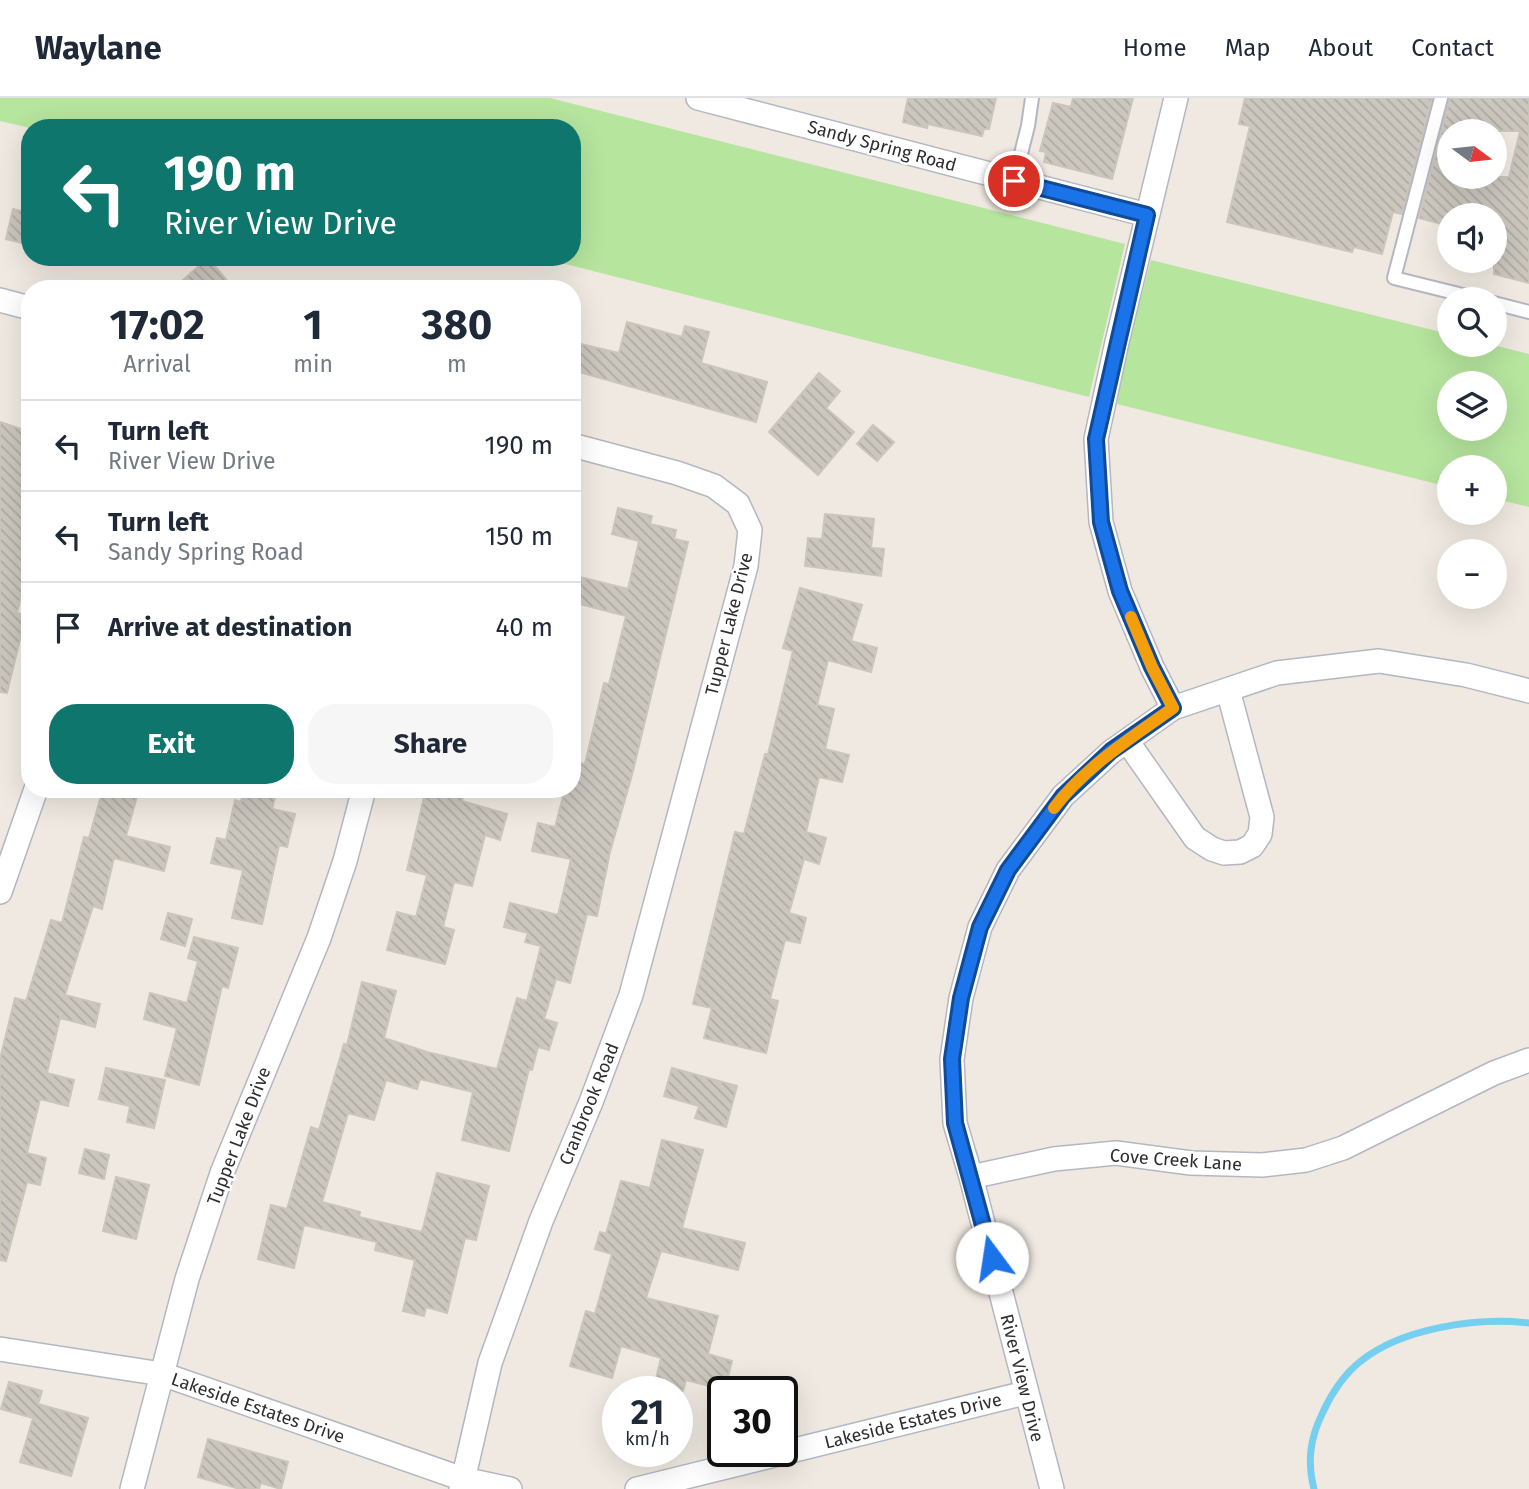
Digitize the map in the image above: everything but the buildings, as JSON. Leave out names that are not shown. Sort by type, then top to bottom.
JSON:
[{"type":"street","name":"Sandy Spring Road","points":[[698,98],[732,102],[1014,181],[1147,215]]},
{"type":"street","points":[[1173,708],[1152,667],[1120,591],[1101,522],[1096,439],[1176,98]]},
{"type":"street","points":[[0,300],[21,305]]},
{"type":"street","name":"Tupper Lake Drive","points":[[581,447],[677,472],[714,486],[738,504],[750,530],[746,566],[706,715]]},
{"type":"street","name":"River View Drive","points":[[1052,1489],[955,1123],[952,1059],[961,998],[980,927],[1008,870],[1063,796],[1111,751],[1173,708],[1277,673],[1379,661],[1466,675],[1529,691]]},
{"type":"street","points":[[1127,741],[1195,838],[1224,853],[1240,852],[1252,846],[1260,834],[1262,817],[1228,690]]},
{"type":"street","name":"Cranbrook Road","points":[[462,1484],[489,1363],[541,1221],[591,1102],[631,995],[706,715]]},
{"type":"street","points":[[0,892],[33,798]]},
{"type":"street","name":"Tupper Lake Drive","points":[[132,1489],[187,1279],[222,1173],[319,938],[345,861],[362,798]]},
{"type":"street","name":"Cove Creek Lane","points":[[971,1177],[1054,1159],[1116,1153],[1191,1163],[1262,1165],[1306,1160],[1343,1148],[1494,1073],[1529,1060]]},
{"type":"street","name":"Lakeside Estates Drive","points":[[0,1349],[162,1374],[462,1484],[510,1489]]},
{"type":"street","name":"Lakeside Estates Drive","points":[[637,1489],[1026,1393]]},
{"type":"lane","points":[[1014,181],[1032,98]]},
{"type":"lane","points":[[1437,289],[1394,278],[1441,98]]},
{"type":"lane","points":[[1507,306],[1529,312]]},
{"type":"green space","points":[[0,98],[550,98],[1125,244],[1089,397],[573,266],[581,266],[581,119],[21,119],[21,126],[0,121]]},
{"type":"green space","points":[[1151,260],[1437,331],[1437,357],[1507,357],[1507,348],[1529,354],[1529,507],[1507,502],[1507,455],[1437,455],[1437,484],[1117,404],[1124,361]]},
{"type":"waterway","points":[[1314,1489],[1310,1459],[1315,1431],[1334,1391],[1361,1361],[1397,1340],[1441,1327],[1487,1322],[1529,1323]]},
{"type":"slow traffic","points":[[1054,808],[1063,796],[1111,751],[1173,708],[1131,617]]},
{"type":"route","points":[[992,1258],[955,1123],[952,1059],[961,998],[980,927],[1008,870],[1063,796],[1111,751],[1173,708],[1152,667],[1120,591],[1101,522],[1096,439],[1147,215],[1014,181]]}]
